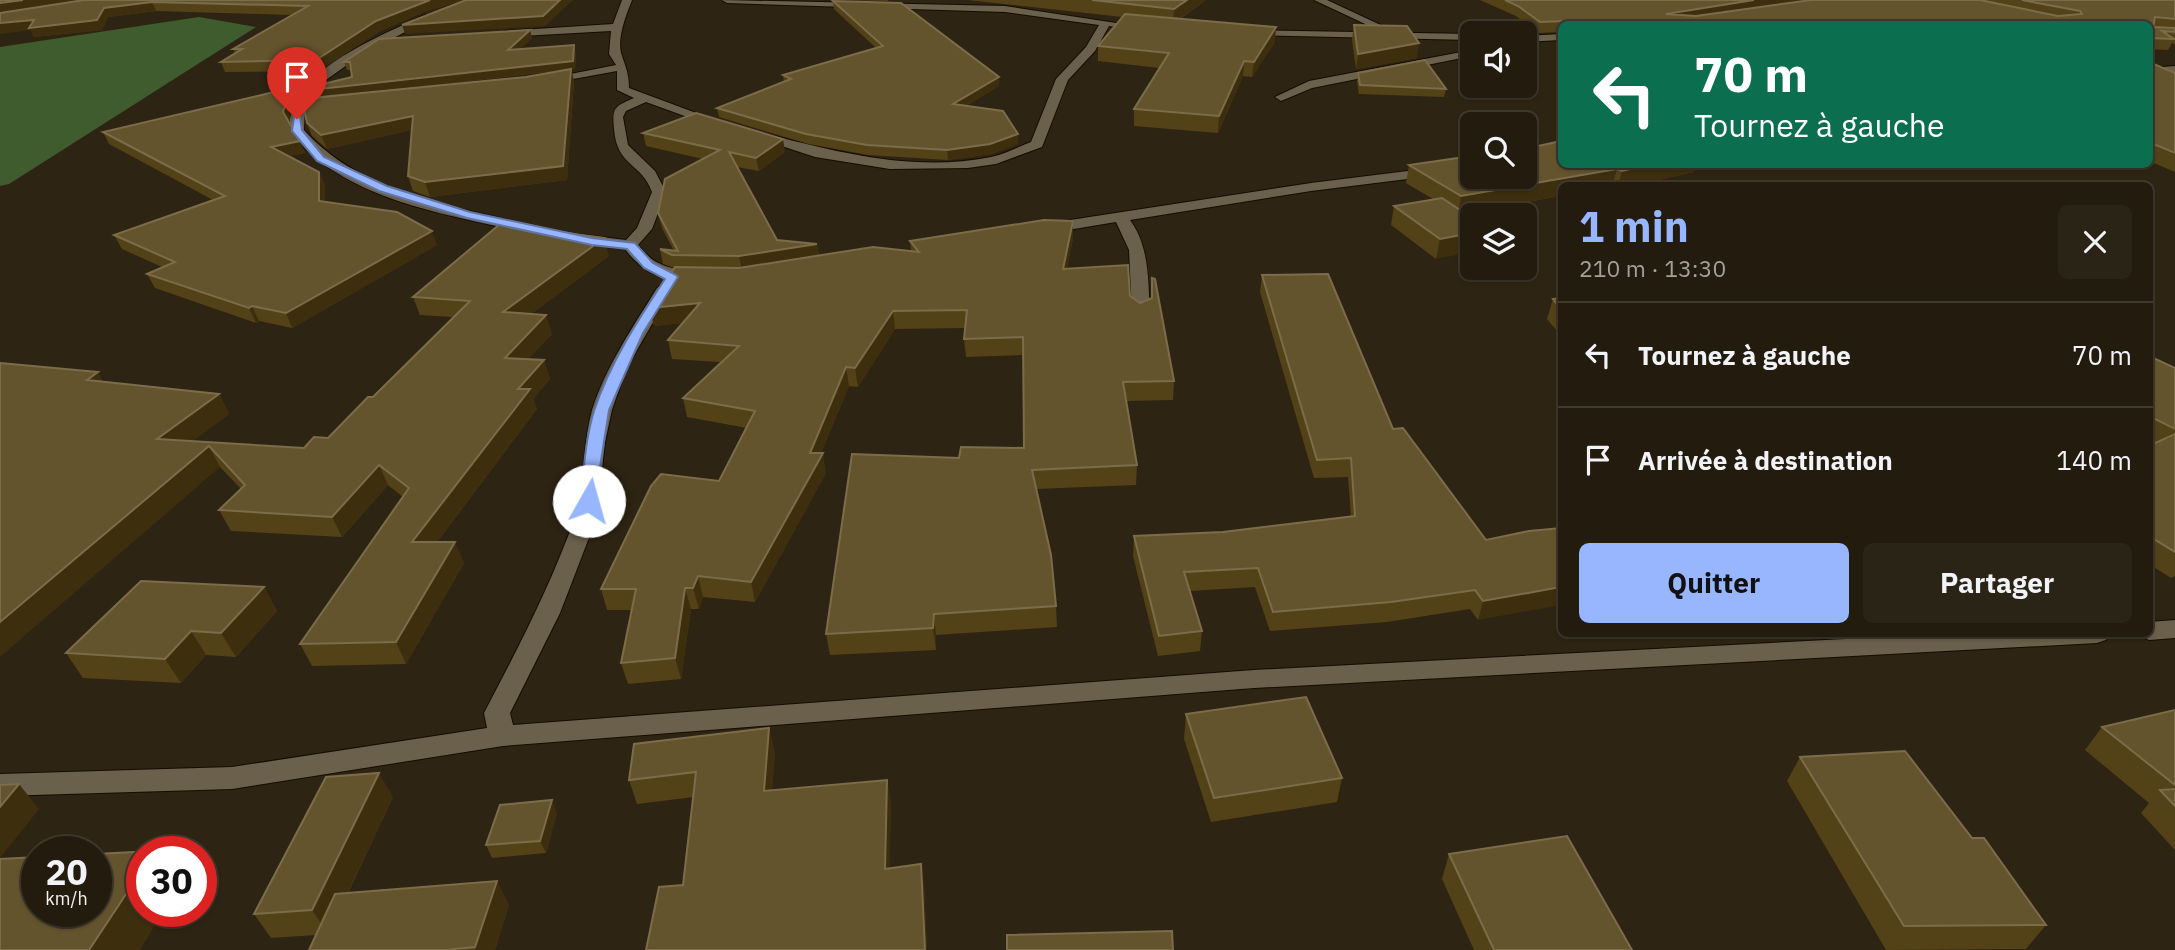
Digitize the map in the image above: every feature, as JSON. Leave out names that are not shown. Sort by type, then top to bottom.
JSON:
[{"type":"street","points":[[627,0],[617,27],[615,54],[623,67],[624,90],[815,153],[890,165],[968,164],[996,160],[1037,144],[1062,79],[1091,49],[1105,23]]},
{"type":"street","points":[[727,0],[832,1],[1005,9],[1161,29]]},
{"type":"street","points":[[1319,0],[1352,17],[1401,35]]},
{"type":"street","points":[[444,10],[376,43],[328,75],[304,96],[297,107],[297,131],[320,159],[383,189],[422,202],[562,236],[631,245],[648,265],[672,277],[719,278]]},
{"type":"street","points":[[497,35],[617,27]]},
{"type":"street","points":[[1233,33],[1460,37]]},
{"type":"street","points":[[1537,38],[1558,37]]},
{"type":"street","points":[[376,43],[403,41]]},
{"type":"street","points":[[1281,97],[1309,85],[1460,55]]},
{"type":"street","points":[[529,83],[623,67]]},
{"type":"street","points":[[2153,72],[2175,70]]},
{"type":"street","points":[[631,245],[644,229],[658,203],[659,192],[652,175],[643,164],[626,153],[619,140],[622,126],[617,117],[621,109],[645,98]]},
{"type":"street","points":[[297,107],[321,104]]},
{"type":"street","points":[[1031,232],[1119,216],[1460,169]]},
{"type":"street","points":[[1119,216],[1131,229],[1136,241],[1140,314]]},
{"type":"street","points":[[503,736],[497,712],[548,613],[586,517],[602,410],[636,333],[672,277]]},
{"type":"street","points":[[2153,631],[2175,629]]},
{"type":"street","points":[[0,785],[232,778],[503,736],[1254,679],[2041,637]]},
{"type":"green space","points":[[199,17],[256,27],[9,184],[0,186],[0,47]]},
{"type":"building","points":[[0,0],[23,0],[0,3]]},
{"type":"building","points":[[84,0],[430,0],[376,21],[316,60],[221,62],[242,49],[233,49],[308,6],[152,2],[104,8],[97,20],[29,28],[34,20],[0,23],[0,13]]},
{"type":"building","points":[[466,0],[560,0],[543,16],[402,25]]},
{"type":"building","points":[[1092,0],[1187,0],[1174,9]]},
{"type":"building","points":[[1505,0],[1754,0],[1666,14],[1696,16],[1811,0],[1980,0],[2058,16],[2082,14],[2080,11],[2022,0],[2175,0],[2175,19],[2155,17],[2153,27],[2153,21],[1540,22]]},
{"type":"building","points":[[833,1],[901,3],[999,77],[953,104],[1003,111],[1018,134],[990,144],[947,150],[867,145],[806,134],[717,108],[791,79],[783,75],[883,46]]},
{"type":"building","points":[[1125,14],[1276,27],[1254,62],[1244,61],[1219,116],[1134,109],[1169,53],[1098,46]]},
{"type":"building","points":[[1354,25],[1407,26],[1419,43],[1358,54]]},
{"type":"building","points":[[2153,27],[2175,28],[2175,32],[2162,31],[2174,39],[2153,38]]},
{"type":"building","points":[[530,30],[508,50],[574,45],[573,61],[311,90],[315,86],[352,77],[350,62],[344,62],[379,39]]},
{"type":"building","points":[[1425,60],[1446,89],[1360,85],[1358,73]]},
{"type":"building","points":[[2153,64],[2175,73],[2175,153],[2153,144]]},
{"type":"building","points":[[571,69],[563,166],[425,182],[408,176],[413,116],[321,135],[307,123],[302,99],[526,77]]},
{"type":"building","points":[[291,88],[283,112],[300,141],[271,147],[319,172],[319,201],[397,212],[432,231],[286,313],[252,306],[249,308],[147,274],[175,262],[114,235],[225,196],[103,132]]},
{"type":"building","points":[[696,113],[783,139],[756,158],[729,152],[777,240],[817,244],[739,256],[672,255],[660,249],[678,251],[658,213],[665,179],[720,150],[643,133]]},
{"type":"building","points":[[1558,142],[1558,168],[1635,168],[1622,171],[1617,169],[1537,183],[1537,146]]},
{"type":"building","points":[[1460,158],[1460,189],[1501,189],[1461,196],[1409,165]]},
{"type":"building","points":[[1442,198],[1460,210],[1460,235],[1440,239],[1394,206]]},
{"type":"building","points":[[1044,220],[1073,221],[1063,269],[1128,265],[1130,296],[1140,303],[1152,298],[1152,278],[1155,279],[1174,381],[1123,382],[1137,465],[1032,470],[1051,555],[1056,606],[934,614],[933,628],[826,634],[852,454],[959,458],[961,447],[1024,448],[1023,337],[964,339],[967,310],[893,311],[855,368],[846,367],[810,453],[823,453],[751,582],[698,576],[693,588],[685,588],[675,658],[621,663],[636,589],[601,589],[651,486],[661,474],[719,481],[755,411],[683,398],[739,346],[668,340],[700,303],[650,308],[675,267],[739,268],[873,247],[919,252],[910,241]]},
{"type":"building","points":[[500,224],[604,238],[503,312],[546,315],[505,358],[544,360],[518,389],[530,389],[412,542],[455,542],[396,642],[300,644],[409,488],[379,465],[332,517],[219,510],[245,485],[209,446],[0,622],[0,363],[98,372],[87,380],[219,394],[157,439],[304,448],[314,437],[328,438],[470,301],[413,297]]},
{"type":"building","points":[[1328,274],[1393,429],[1403,428],[1486,540],[1558,528],[1558,588],[1483,601],[1475,590],[1391,602],[1273,612],[1258,568],[1184,572],[1202,631],[1159,636],[1134,536],[1223,532],[1355,516],[1351,458],[1317,460],[1262,275]]},
{"type":"building","points":[[2153,358],[2175,368],[2175,429],[2153,418]]},
{"type":"building","points":[[2175,434],[2175,552],[2153,538],[2153,444]]},
{"type":"building","points":[[141,581],[264,587],[221,633],[191,631],[165,659],[66,653]]},
{"type":"building","points":[[1306,697],[1342,778],[1214,798],[1186,714]]},
{"type":"building","points":[[2175,710],[2175,785],[2102,727]]},
{"type":"building","points":[[769,728],[764,791],[887,780],[885,869],[921,864],[925,950],[646,950],[659,887],[683,885],[696,772],[629,780],[634,744]]},
{"type":"building","points":[[1905,751],[1972,838],[1984,838],[2046,925],[1904,926],[1800,757]]},
{"type":"building","points":[[379,773],[312,910],[254,914],[326,777]]},
{"type":"building","points":[[19,784],[0,807],[0,785]]},
{"type":"building","points":[[2175,789],[2175,806],[2160,790]]},
{"type":"building","points":[[552,800],[540,841],[486,845],[500,805]]},
{"type":"building","points":[[1567,836],[1632,950],[1494,950],[1449,854]]},
{"type":"building","points":[[126,852],[126,894],[112,915],[112,853]]},
{"type":"building","points":[[21,858],[21,927],[104,927],[89,950],[0,950],[0,859]]},
{"type":"building","points":[[497,881],[475,947],[445,950],[309,950],[335,894]]},
{"type":"building","points":[[1172,931],[1173,950],[1007,950],[1007,935]]},
{"type":"route","points":[[297,119],[297,131],[320,159],[383,189],[467,215],[592,242],[631,245],[636,255],[648,265],[672,277],[636,333],[617,369],[602,410],[595,442],[589,501]]}]
